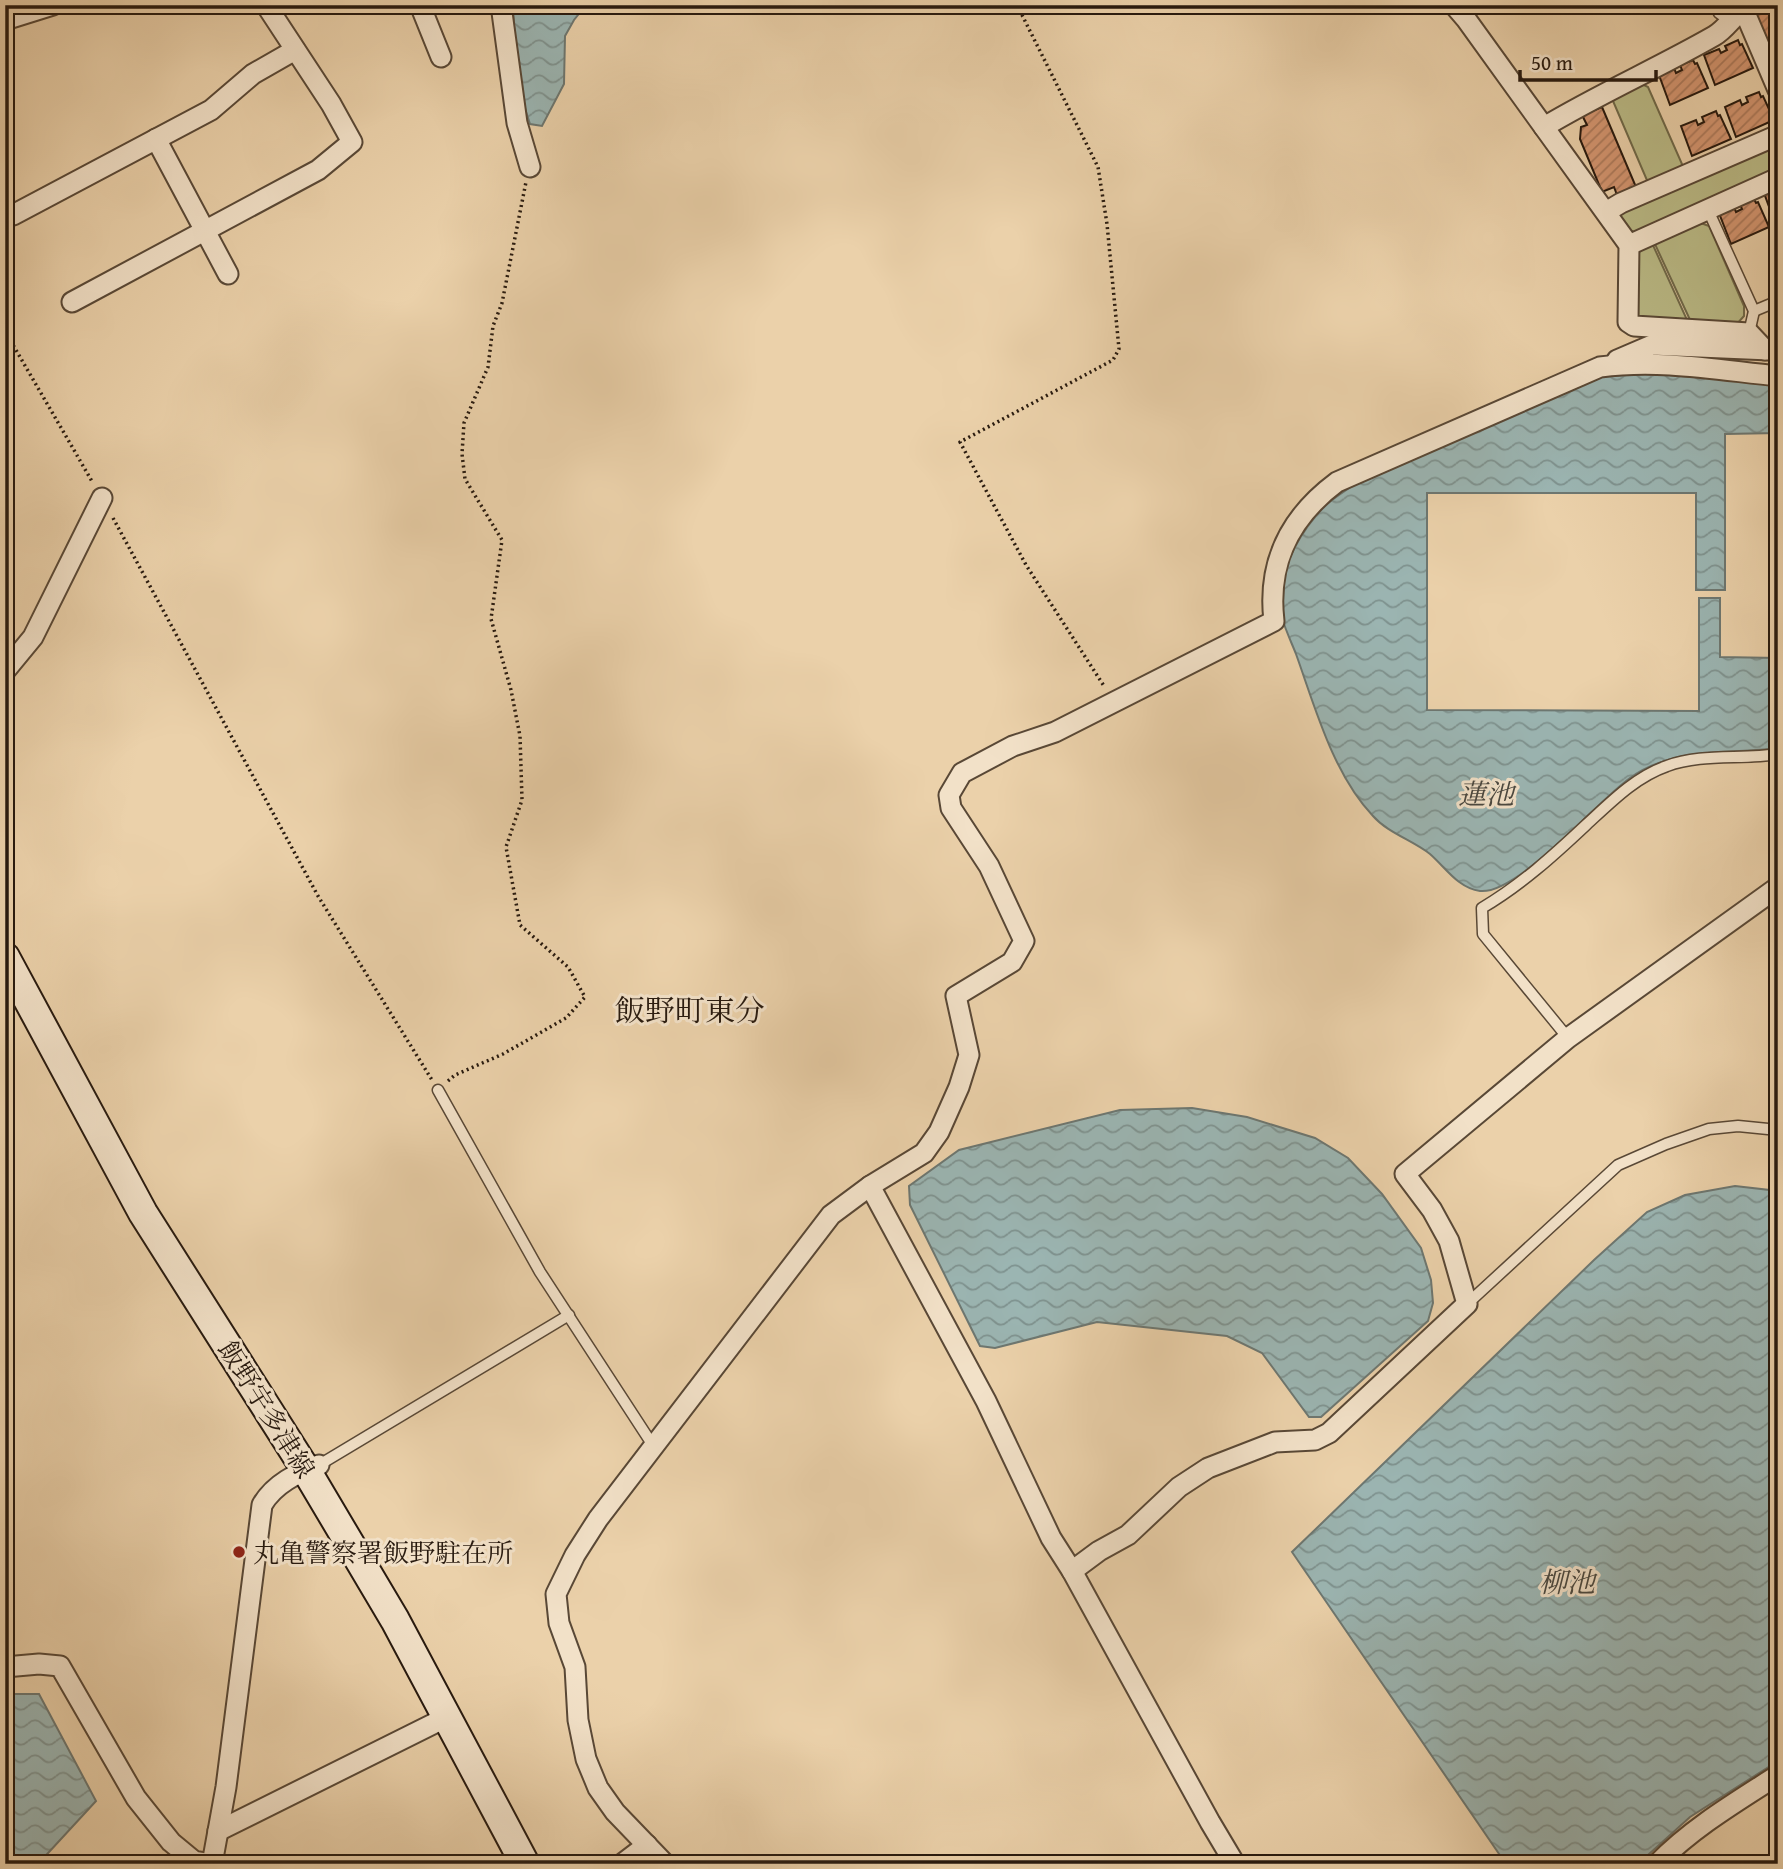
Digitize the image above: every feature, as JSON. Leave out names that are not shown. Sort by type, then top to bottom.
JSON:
[{"type":"main road","name":"飯野宇多津線","points":[[5,957],[143,1213],[313,1467],[525,1864]]},
{"type":"street","points":[[5,20],[53,5]]},
{"type":"street","points":[[72,302],[318,170],[352,142],[331,104],[266,5]]},
{"type":"street","points":[[420,5],[442,57]]},
{"type":"street","points":[[501,5],[517,122],[530,167]]},
{"type":"street","points":[[1454,5],[1629,244],[1628,322],[1634,326],[1749,333],[1772,350]]},
{"type":"street","points":[[1544,127],[1596,96],[1659,67],[1722,32],[1741,12],[1778,90]]},
{"type":"street","points":[[13,215],[211,110],[253,74],[295,50]]},
{"type":"street","points":[[1606,212],[1778,135]]},
{"type":"street","points":[[156,139],[228,274]]},
{"type":"street","points":[[1629,244],[1778,178]]},
{"type":"street","points":[[666,1864],[615,1812],[598,1788],[586,1759],[578,1720],[575,1667],[559,1623],[556,1594],[580,1546],[831,1215],[870,1186],[924,1153],[939,1132],[959,1087],[969,1055],[956,996],[1012,962],[1024,941],[989,866],[951,807],[949,794],[962,773],[1013,746],[1055,732],[1115,703],[1273,621],[1272,585],[1284,544],[1300,515],[1315,498],[1337,482],[1382,460],[1652,345],[1772,350]]},
{"type":"street","points":[[1600,367],[1658,363],[1778,376]]},
{"type":"street","points":[[5,671],[33,637],[102,498]]},
{"type":"street","points":[[1072,1571],[1099,1551],[1128,1535],[1179,1487],[1208,1468],[1275,1442],[1315,1440],[1329,1433],[1467,1304],[1448,1241],[1432,1210],[1405,1174],[1568,1038],[1778,887]]},
{"type":"street","points":[[870,1186],[986,1401],[1051,1538],[1235,1864]]},
{"type":"street","points":[[5,1667],[39,1664],[60,1666],[136,1798],[172,1842],[194,1861],[212,1864],[226,1787],[262,1505],[269,1493],[313,1467]]},
{"type":"street","points":[[218,1831],[447,1717]]},
{"type":"street","points":[[1657,1864],[1669,1851],[1726,1808],[1778,1775]]},
{"type":"street","points":[[622,1864],[647,1845]]},
{"type":"lane","points":[[1715,5],[1719,13],[1741,12]]},
{"type":"lane","points":[[1708,210],[1754,311],[1749,333]]},
{"type":"lane","points":[[1754,311],[1778,301]]},
{"type":"lane","points":[[1568,1038],[1483,934],[1482,908],[1535,871],[1618,796],[1654,771],[1668,765],[1699,760],[1778,754]]},
{"type":"lane","points":[[438,1090],[540,1272],[654,1447]]},
{"type":"lane","points":[[1467,1304],[1619,1165],[1709,1129],[1738,1126],[1778,1129]]},
{"type":"lane","points":[[313,1467],[569,1315]]},
{"type":"path","points":[[1017,5],[1098,167],[1107,224],[1119,349],[1113,360],[960,442],[1026,565],[1115,703]]},
{"type":"path","points":[[5,331],[102,498],[318,896],[438,1090],[455,1075],[503,1054],[566,1018],[585,997],[568,967],[520,925],[506,847],[522,800],[520,736],[511,690],[491,619],[502,540],[465,479],[462,454],[464,423],[488,367],[493,326],[502,303],[530,167]]},
{"type":"green space","points":[[1640,83],[1648,87],[1682,164],[1679,173],[1649,185],[1613,101],[1613,94]]},
{"type":"green space","points":[[1778,144],[1778,169],[1635,232],[1627,230],[1621,223],[1620,216],[1625,208]]},
{"type":"green space","points":[[1698,222],[1709,226],[1744,306],[1744,316],[1736,325],[1691,322],[1654,242]]},
{"type":"green space","points":[[1652,243],[1688,322],[1636,318],[1634,252]]},
{"type":"water","points":[[513,5],[586,5],[565,36],[564,84],[542,126],[530,124],[525,110],[517,66]]},
{"type":"water","name":"蓮池","points":[[1645,373],[1778,384],[1778,433],[1725,434],[1725,590],[1696,590],[1696,493],[1427,493],[1427,710],[1699,711],[1699,598],[1720,598],[1720,657],[1778,658],[1778,748],[1683,756],[1647,768],[1630,778],[1557,845],[1515,878],[1496,888],[1480,891],[1472,889],[1459,882],[1430,854],[1379,822],[1347,780],[1318,717],[1278,605],[1280,586],[1288,561],[1316,515],[1355,484],[1601,377]]},
{"type":"water","points":[[1192,1108],[1247,1117],[1315,1138],[1348,1158],[1382,1194],[1421,1248],[1431,1280],[1433,1303],[1428,1321],[1321,1417],[1309,1417],[1262,1353],[1227,1336],[1097,1322],[995,1348],[980,1346],[910,1205],[909,1186],[959,1150],[1120,1110]]},
{"type":"water","name":"柳池","points":[[1735,1186],[1778,1191],[1778,1761],[1690,1817],[1638,1864],[1506,1864],[1292,1552],[1647,1212],[1685,1195]]},
{"type":"water","points":[[5,1694],[39,1694],[96,1801],[38,1864],[5,1864]]},
{"type":"building","points":[[1770,8],[1772,13],[1778,10],[1778,39],[1766,44],[1755,14]]},
{"type":"building","points":[[1738,40],[1753,68],[1715,85],[1704,55],[1719,49],[1721,53],[1727,50],[1725,46]]},
{"type":"building","points":[[1693,60],[1697,63],[1708,88],[1670,105],[1659,75],[1674,68],[1676,73],[1682,70],[1680,65]]},
{"type":"building","points":[[1759,92],[1774,120],[1736,137],[1725,107],[1740,100],[1742,105],[1748,102],[1746,97]]},
{"type":"building","points":[[1602,107],[1636,187],[1617,195],[1614,187],[1602,192],[1580,139],[1581,127],[1587,125],[1582,115]]},
{"type":"building","points":[[1716,111],[1731,139],[1692,156],[1681,126],[1696,120],[1698,125],[1704,122],[1702,117]]},
{"type":"building","points":[[1778,187],[1778,222],[1775,223],[1764,193]]},
{"type":"building","points":[[1754,199],[1758,202],[1769,227],[1731,244],[1719,213],[1734,207],[1736,212],[1742,209],[1740,204]]},
{"type":"place","name":"丸亀警察署飯野駐在所","points":[[239,1552]]},
{"type":"district","name":"飯野町東分","points":[[690,1010]]}]
